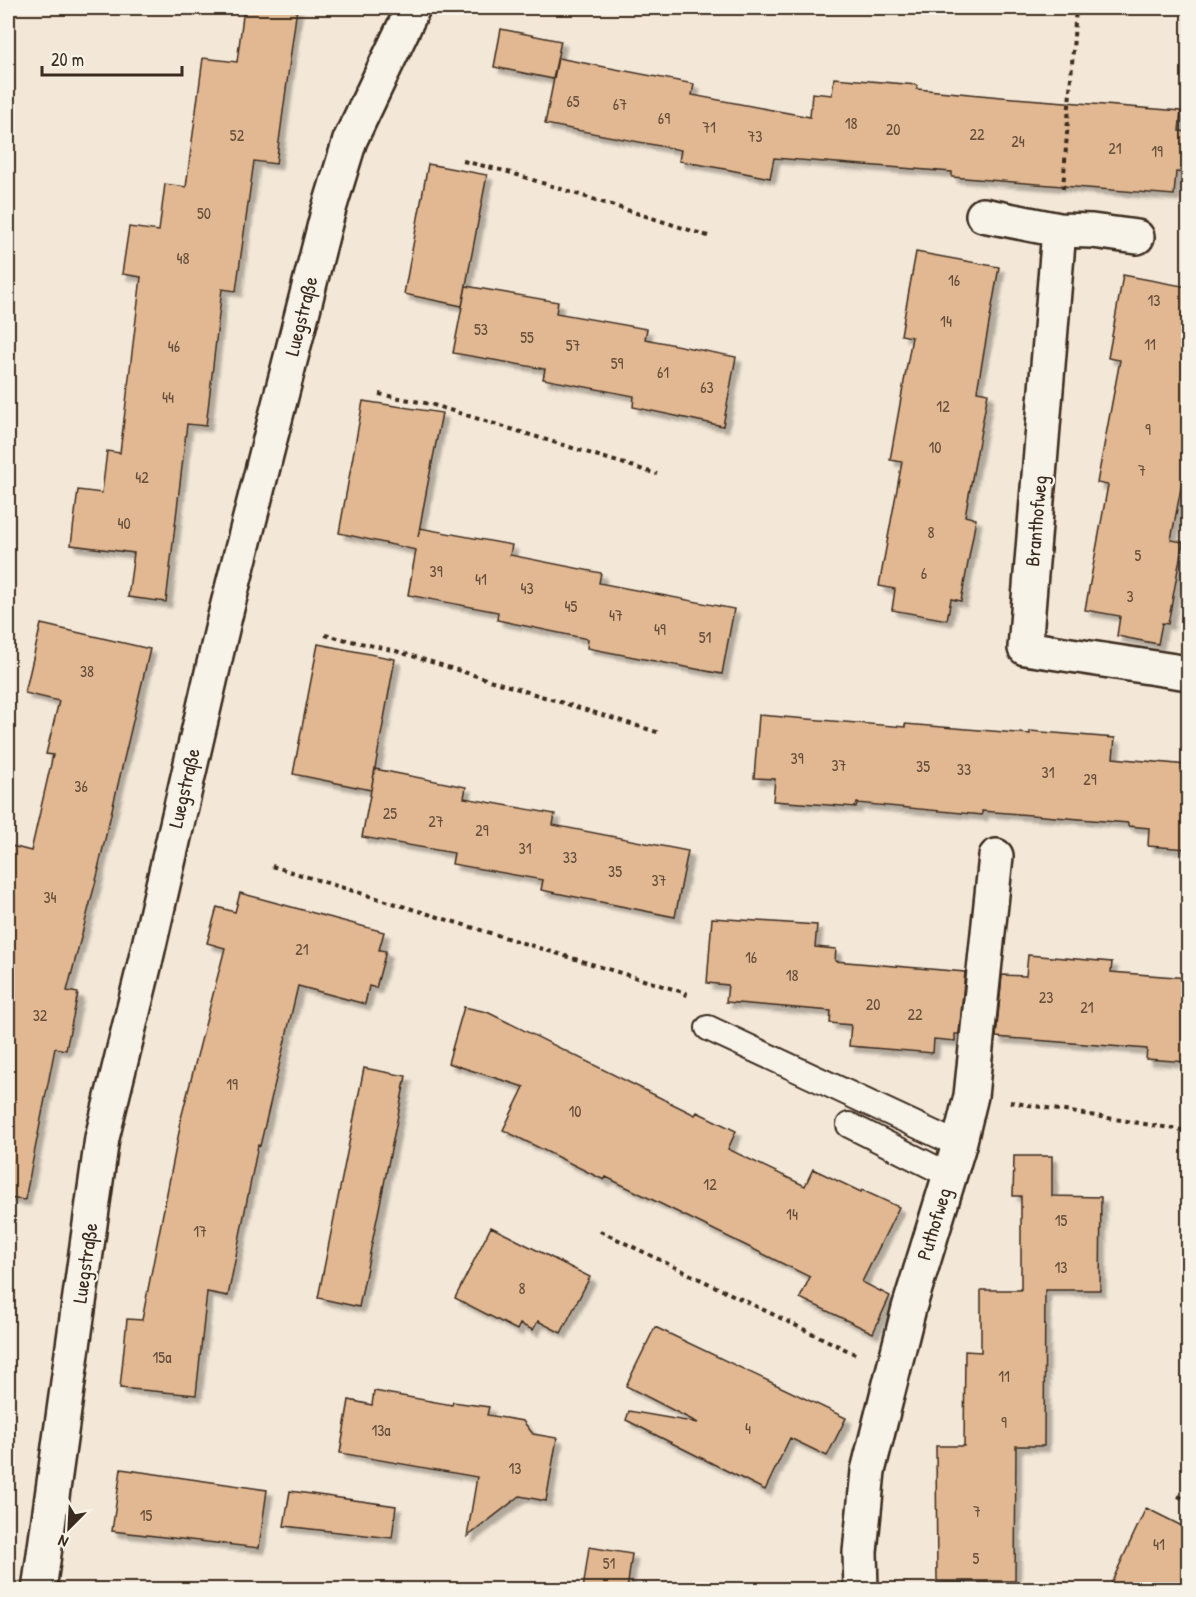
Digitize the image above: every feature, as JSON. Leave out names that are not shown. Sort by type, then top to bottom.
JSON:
[{"type":"street","name":"Luegstraße","points":[[39,1590],[102,1138],[144,967],[207,690],[328,212],[350,140],[413,8]]},
{"type":"street","points":[[983,215],[1059,230],[1092,231],[1137,237]]},
{"type":"street","name":"Branthofweg","points":[[1059,230],[1026,648],[1188,673]]},
{"type":"street","name":"Puthofweg","points":[[861,1590],[860,1552],[867,1472],[909,1308],[971,1096],[996,856]]},
{"type":"lane","points":[[708,1028],[954,1160]]},
{"type":"lane","points":[[849,1125],[954,1160]]},
{"type":"path","points":[[1059,230],[1076,8]]},
{"type":"path","points":[[463,161],[505,171],[708,236]]},
{"type":"path","points":[[379,394],[430,404],[657,474]]},
{"type":"path","points":[[325,635],[396,651],[660,733]]},
{"type":"path","points":[[272,866],[686,993],[683,1003]]},
{"type":"path","points":[[971,1096],[1188,1131]]},
{"type":"path","points":[[600,1231],[893,1372]]},
{"type":"path","points":[[1178,1496],[1188,1501]]},
{"type":"building","points":[[244,8],[297,8],[276,164],[254,161],[236,291],[222,289],[206,426],[187,424],[166,602],[128,597],[134,553],[71,545],[78,490],[102,493],[107,451],[120,453],[141,277],[122,274],[129,227],[159,231],[165,184],[186,187],[203,58],[237,62]]},
{"type":"building","points":[[501,29],[561,41],[553,79],[494,67]]},
{"type":"building","points":[[558,58],[694,84],[692,95],[810,117],[812,93],[832,95],[834,78],[917,85],[917,89],[1001,97],[1181,111],[1179,131],[1188,132],[1188,173],[1176,172],[1174,195],[952,177],[952,172],[774,158],[770,178],[679,161],[681,150],[545,124]]},
{"type":"building","points":[[428,164],[487,175],[462,306],[404,294]]},
{"type":"building","points":[[916,252],[999,267],[977,391],[988,393],[965,516],[976,519],[961,601],[951,599],[947,620],[892,610],[895,589],[879,586],[902,462],[890,460],[912,337],[901,335]]},
{"type":"building","points":[[1123,275],[1188,287],[1188,452],[1171,540],[1183,542],[1168,624],[1162,623],[1158,644],[1117,636],[1120,616],[1085,610],[1108,485],[1097,483],[1120,360],[1108,358]]},
{"type":"building","points":[[466,286],[558,302],[556,313],[647,329],[645,339],[736,357],[723,426],[633,407],[634,396],[543,379],[545,369],[453,353]]},
{"type":"building","points":[[363,401],[442,413],[418,537],[420,528],[512,545],[510,555],[601,573],[599,583],[734,609],[722,674],[587,648],[588,639],[497,620],[498,612],[408,595],[416,550],[339,533]]},
{"type":"building","points":[[41,624],[150,649],[99,869],[67,991],[78,993],[66,1050],[55,1048],[25,1200],[8,1198],[8,845],[31,851],[53,755],[46,754],[59,701],[25,693]]},
{"type":"building","points":[[318,644],[395,659],[371,790],[293,774]]},
{"type":"building","points":[[759,715],[905,727],[905,724],[1115,738],[1113,758],[1188,765],[1188,849],[1148,846],[1149,828],[1128,826],[1128,823],[982,811],[982,815],[857,803],[856,807],[773,801],[775,779],[754,778]]},
{"type":"building","points":[[375,769],[466,787],[464,798],[555,814],[553,825],[688,851],[675,917],[541,890],[543,880],[452,864],[454,853],[362,837]]},
{"type":"building","points":[[240,893],[384,932],[379,950],[386,951],[376,988],[369,986],[365,1004],[298,986],[260,1146],[258,1145],[228,1296],[207,1292],[196,1395],[120,1388],[127,1319],[142,1320],[179,1126],[225,948],[207,943],[217,907],[235,912]]},
{"type":"building","points":[[712,918],[817,925],[815,947],[836,949],[835,961],[965,972],[959,1034],[955,1034],[955,1041],[934,1039],[933,1053],[849,1046],[851,1025],[830,1023],[831,1011],[726,1002],[728,985],[707,983]]},
{"type":"building","points":[[1028,955],[1112,962],[1111,972],[1188,978],[1188,1062],[1146,1059],[1147,1049],[996,1037],[1002,975],[1026,976]]},
{"type":"building","points":[[464,1007],[487,1012],[695,1115],[697,1112],[736,1131],[728,1149],[805,1186],[813,1169],[899,1207],[862,1282],[890,1296],[873,1333],[800,1298],[810,1277],[606,1177],[604,1180],[503,1130],[524,1087],[448,1063]]},
{"type":"building","points":[[364,1068],[406,1076],[359,1307],[318,1298]]},
{"type":"building","points":[[1014,1156],[1052,1156],[1052,1196],[1101,1197],[1100,1290],[1045,1290],[1044,1446],[1016,1446],[1015,1581],[937,1581],[936,1446],[964,1446],[965,1351],[981,1352],[981,1290],[1021,1290],[1021,1196],[1013,1196]]},
{"type":"building","points":[[491,1227],[590,1277],[561,1333],[538,1321],[533,1330],[520,1324],[517,1330],[455,1298]]},
{"type":"building","points":[[655,1327],[846,1418],[827,1456],[790,1438],[765,1490],[626,1420],[629,1411],[698,1423],[626,1386]]},
{"type":"building","points":[[374,1391],[452,1405],[453,1402],[489,1407],[487,1415],[523,1421],[533,1434],[557,1438],[546,1501],[520,1496],[467,1537],[477,1477],[340,1453],[349,1400],[372,1405]]},
{"type":"building","points":[[121,1469],[267,1490],[259,1548],[112,1531]]},
{"type":"building","points":[[290,1491],[396,1506],[392,1538],[284,1526]]},
{"type":"building","points":[[1146,1508],[1188,1529],[1188,1590],[1108,1590]]},
{"type":"building","points":[[589,1547],[632,1554],[627,1590],[583,1590]]}]
